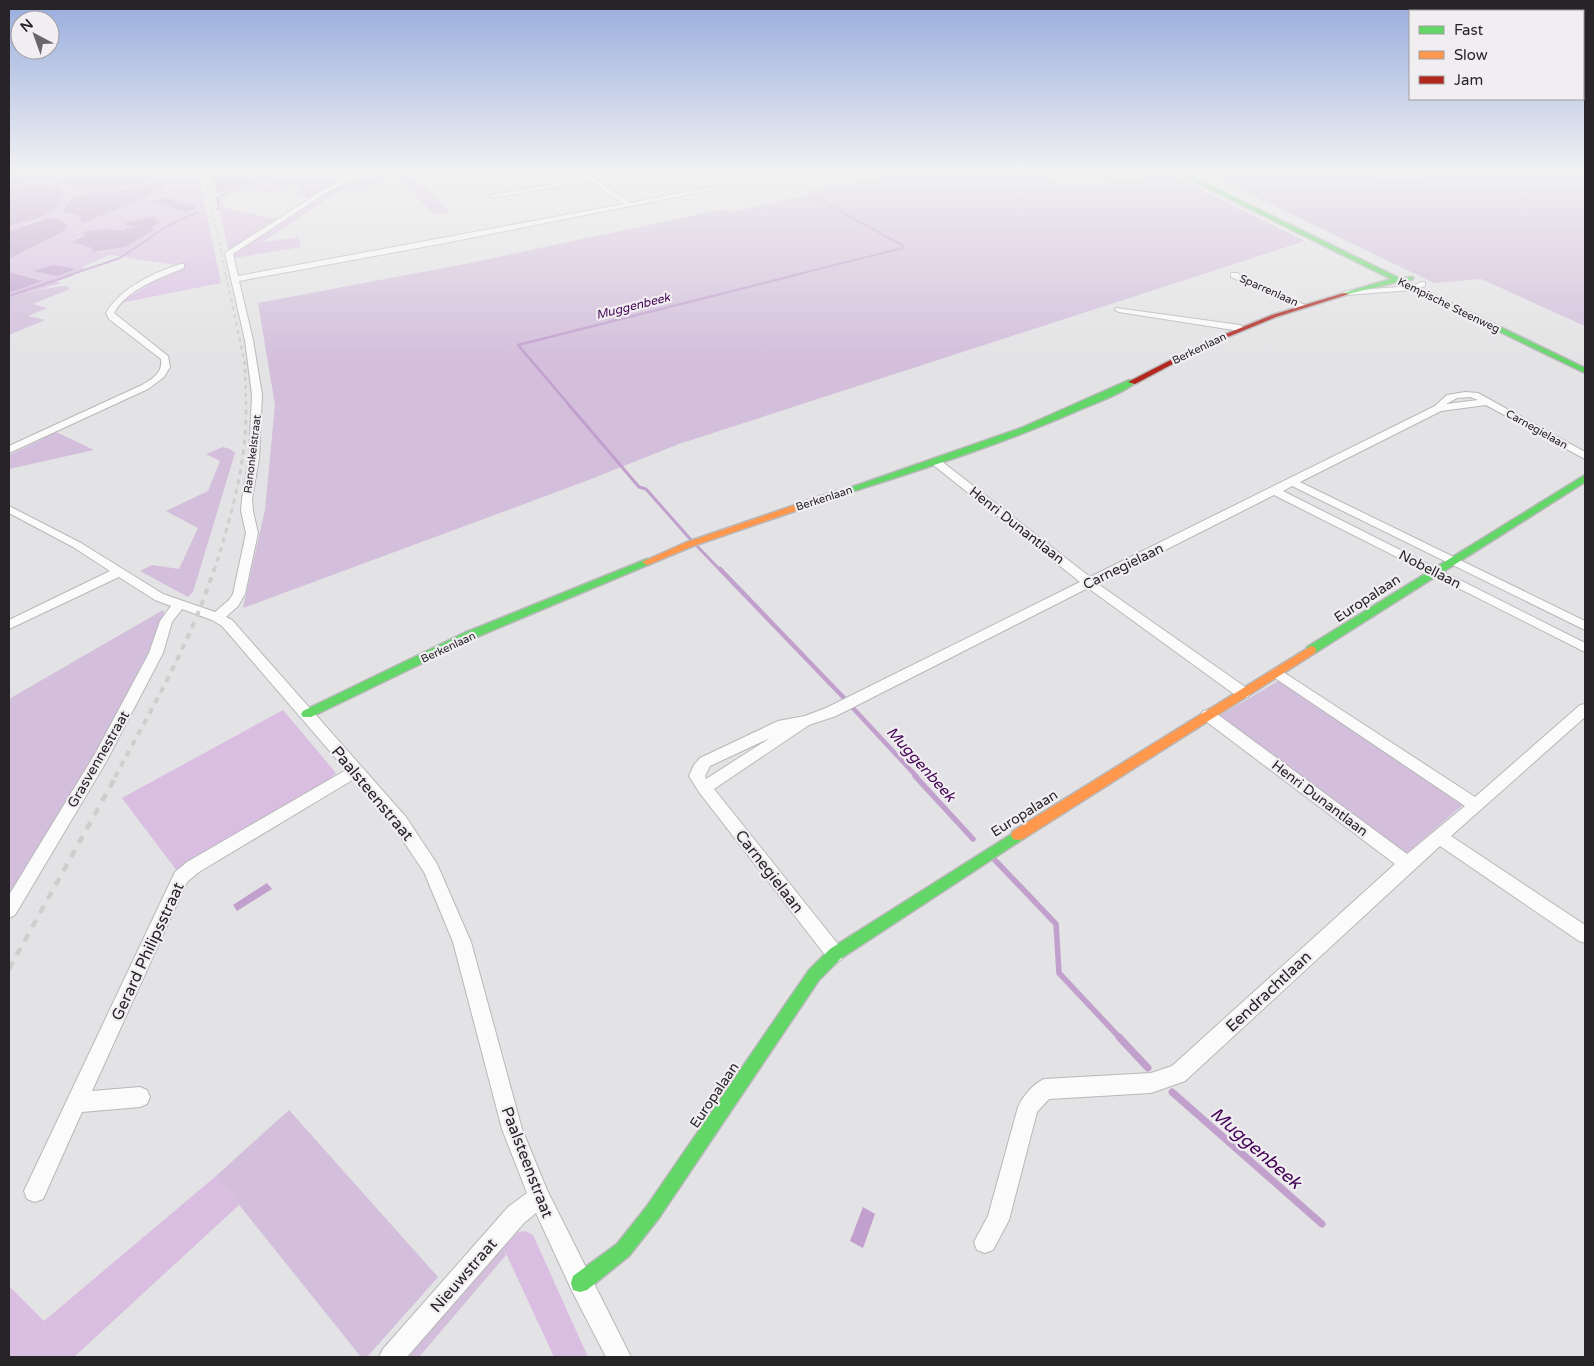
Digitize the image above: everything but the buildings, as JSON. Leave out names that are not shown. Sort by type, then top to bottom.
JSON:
[{"type":"street","name":"Ranonkelstraat","points":[[217,617],[234,603],[239,594],[252,533],[247,511],[247,499],[254,458],[257,395],[236,279],[229,253],[256,236]]},
{"type":"street","points":[[236,279],[466,236]]},
{"type":"street","name":"Kempische Steenweg","points":[[1307,236],[1396,280]]},
{"type":"street","name":"Kempische Steenweg","points":[[1320,236],[1585,372]]},
{"type":"street","points":[[9,450],[145,386],[163,373],[166,368],[165,358],[112,318],[110,313],[114,305],[120,300],[157,277],[181,266]]},
{"type":"street","name":"Sparrenlaan","points":[[1234,275],[1304,306]]},
{"type":"street","name":"Berkenlaan","points":[[307,714],[468,636],[681,548],[813,501],[936,462],[1012,435],[1106,395],[1240,328],[1345,293],[1396,280],[1415,283]]},
{"type":"street","name":"Kempische Steenweg","points":[[1415,283],[1585,362]]},
{"type":"street","name":"Berkenlaan","points":[[1345,293],[1415,283]]},
{"type":"street","points":[[1119,310],[1240,328]]},
{"type":"street","name":"Carnegielaan","points":[[704,788],[806,722],[831,712],[1439,408],[1488,402],[1585,456]]},
{"type":"street","name":"Henri Dunantlaan","points":[[936,462],[1089,583],[1243,693]]},
{"type":"street","name":"Europalaan","points":[[580,1283],[623,1250],[652,1212],[814,975],[835,954],[956,874],[1585,478]]},
{"type":"street","name":"Nobellaan","points":[[1292,482],[1585,626]]},
{"type":"street","name":"Nobellaan","points":[[1275,491],[1585,648]]},
{"type":"street","name":"Paalsteenstraat","points":[[9,509],[77,545],[159,597],[217,617],[236,632],[405,829],[431,869],[462,942],[512,1129],[539,1197],[580,1283],[619,1357]]},
{"type":"street","points":[[9,625],[119,572]]},
{"type":"street","name":"Grasvennestraat","points":[[9,910],[101,758],[156,653],[166,621],[179,604]]},
{"type":"street","points":[[1276,673],[1476,806]]},
{"type":"street","name":"Eendrachtlaan","points":[[986,1242],[998,1220],[1028,1107],[1044,1089],[1151,1083],[1178,1074],[1407,864],[1476,806],[1585,708]]},
{"type":"street","name":"Henri Dunantlaan","points":[[1208,715],[1407,864]]},
{"type":"street","name":"Carnegielaan","points":[[806,722],[784,725],[705,762],[699,769],[697,776],[704,788],[835,954]]},
{"type":"street","name":"Gerard Philipsstraat","points":[[35,1191],[181,877],[202,862],[356,771]]},
{"type":"street","points":[[1439,837],[1585,935]]},
{"type":"street","points":[[76,1102],[140,1097]]},
{"type":"street","name":"Nieuwstraat","points":[[391,1357],[516,1215],[539,1197]]},
{"type":"shaded area","points":[[9,236],[55,236],[9,259]]},
{"type":"shaded area","points":[[55,236],[83,236],[77,238],[97,252],[126,247],[144,236],[211,236],[221,283],[120,303],[182,266],[110,255],[82,267],[87,269],[52,280],[62,283],[9,298],[9,293],[42,280],[9,272],[9,259]]},
{"type":"shaded area","points":[[84,236],[144,236],[126,247],[93,252],[92,248],[72,242]]},
{"type":"shaded area","points":[[225,236],[241,236],[227,244]]},
{"type":"shaded area","points":[[241,236],[251,236],[229,250],[227,244]]},
{"type":"shaded area","points":[[258,236],[272,236],[261,243],[298,237],[301,247],[234,258],[234,253]]},
{"type":"shaded area","points":[[598,236],[1294,236],[1305,241],[679,444],[586,481],[243,608],[265,510],[275,405],[258,303],[465,264]]},
{"type":"shaded area","points":[[1336,236],[1585,236],[1585,326],[1481,279],[1434,283]]},
{"type":"shaded area","points":[[53,265],[76,269],[58,276],[33,271]]},
{"type":"shaded area","points":[[9,272],[43,281],[9,293]]},
{"type":"shaded area","points":[[64,286],[70,289],[33,304],[47,308],[28,316],[45,320],[9,335],[9,298],[25,292]]},
{"type":"shaded area","points":[[54,431],[94,450],[9,469],[9,455],[43,439],[39,438]]},
{"type":"shaded area","points":[[223,447],[235,453],[193,592],[188,597],[140,571],[152,565],[179,569],[198,528],[166,511],[208,491],[220,461],[206,454]]},
{"type":"shaded area","points":[[163,610],[161,628],[150,652],[78,787],[9,899],[9,699]]},
{"type":"shaded area","points":[[1278,681],[1464,804],[1406,854],[1219,716]]},
{"type":"shaded area","points":[[283,710],[336,773],[331,778],[177,871],[122,798]]},
{"type":"shaded area","points":[[267,883],[272,889],[237,911],[233,905]]},
{"type":"shaded area","points":[[289,1110],[438,1277],[367,1357],[361,1357],[216,1176]]},
{"type":"shaded area","points":[[216,1176],[239,1205],[74,1357],[9,1357],[9,1286],[44,1321]]},
{"type":"shaded area","points":[[863,1207],[875,1214],[863,1248],[850,1241]]},
{"type":"shaded area","points":[[525,1231],[533,1235],[588,1357],[554,1357],[503,1247],[518,1232]]},
{"type":"shaded area","points":[[503,1247],[506,1255],[419,1357],[407,1357]]},
{"type":"waterway","points":[[67,276],[120,258],[153,236]]},
{"type":"waterway","name":"Muggenbeek","points":[[791,276],[903,248],[902,245],[885,236]]},
{"type":"waterway","points":[[9,296],[71,275]]},
{"type":"waterway","name":"Muggenbeek","points":[[570,406],[518,345],[796,275]]},
{"type":"waterway","name":"Muggenbeek","points":[[569,405],[639,487],[646,489],[692,541]]},
{"type":"waterway","name":"Muggenbeek","points":[[696,545],[721,571]]},
{"type":"waterway","name":"Muggenbeek","points":[[720,569],[844,698]]},
{"type":"waterway","name":"Muggenbeek","points":[[852,707],[917,777]]},
{"type":"waterway","name":"Muggenbeek","points":[[915,776],[973,839]]},
{"type":"waterway","name":"Muggenbeek","points":[[993,858],[1056,924],[1059,973],[1120,1038]]},
{"type":"waterway","name":"Muggenbeek","points":[[1119,1037],[1148,1068]]},
{"type":"waterway","name":"Muggenbeek","points":[[1172,1092],[1322,1224]]},
{"type":"railway","points":[[217,236],[226,276]]},
{"type":"railway","points":[[226,275],[245,365],[246,406]]},
{"type":"railway","points":[[214,571],[237,489],[244,447],[246,406]]},
{"type":"railway","points":[[115,777],[182,649],[205,596],[214,569]]},
{"type":"railway","points":[[9,969],[116,776]]},
{"type":"traffic: fast","points":[[1308,236],[1585,371]]},
{"type":"traffic: fast","points":[[1346,294],[1387,281],[1411,278]]},
{"type":"traffic: fast","points":[[836,494],[987,444],[1060,415],[1132,382]]},
{"type":"traffic: fast","points":[[1311,650],[1585,478]]},
{"type":"traffic: fast","points":[[307,714],[468,636],[647,562]]},
{"type":"traffic: fast","points":[[580,1283],[623,1250],[653,1212],[814,975],[835,954],[1018,835]]},
{"type":"traffic: slow","points":[[647,562],[690,544],[836,494]]},
{"type":"traffic: slow","points":[[1018,835],[1311,650]]},
{"type":"traffic: jam","points":[[1132,382],[1206,344],[1274,316],[1346,294]]}]
